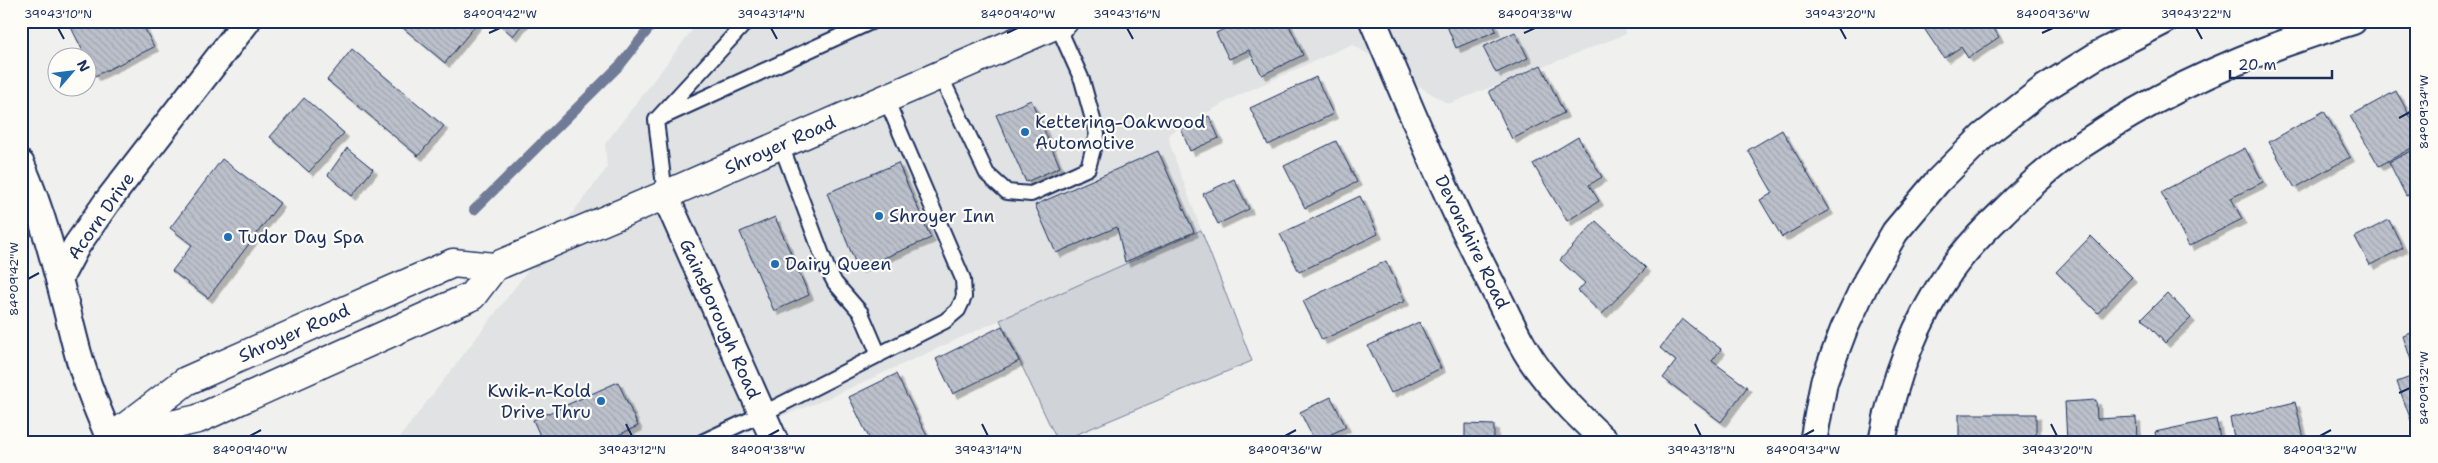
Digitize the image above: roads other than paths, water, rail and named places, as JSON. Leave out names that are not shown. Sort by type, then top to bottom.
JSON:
[{"type":"main road","name":"Shroyer Road","points":[[107,441],[186,381],[195,377],[453,264],[494,266],[665,195],[1061,23]]},
{"type":"main road","points":[[107,441],[198,419],[472,296],[494,266]]},
{"type":"street","name":"Acorn Drive","points":[[107,441],[76,347],[60,277],[77,245],[107,202],[247,21]]},
{"type":"street","name":"Devonshire Road","points":[[1373,21],[1475,254],[1514,329],[1540,372],[1572,410],[1606,442]]},
{"type":"street","points":[[1813,442],[1824,382],[1844,329],[1867,280],[1895,232],[1937,182],[1984,136],[2043,89],[2099,54],[2164,21]]},
{"type":"street","points":[[1882,442],[1890,400],[1906,356],[1946,279],[1986,228],[2028,187],[2082,144],[2132,113],[2185,86],[2306,34],[2353,21]]},
{"type":"street","points":[[24,178],[42,214],[60,277]]},
{"type":"street","name":"Gainsborough Road","points":[[665,195],[775,442]]},
{"type":"lane","points":[[665,195],[656,120],[747,21]]},
{"type":"lane","points":[[656,120],[873,21]]},
{"type":"lane","points":[[940,75],[987,174],[1007,192],[1031,194],[1088,168],[1097,134],[1082,80],[1061,23]]},
{"type":"lane","points":[[702,442],[762,414],[945,321],[958,310],[964,297],[963,279],[886,99]]},
{"type":"lane","points":[[781,144],[827,268],[835,283],[861,313],[879,355]]},
{"type":"waterway","points":[[474,210],[621,64],[655,21]]},
{"type":"place","name":"Kettering-Oakwood Automotive","points":[[1025,132]]},
{"type":"place","name":"Shroyer Inn","points":[[879,216]]},
{"type":"place","name":"Tudor Day Spa","points":[[228,237]]},
{"type":"place","name":"Dairy Queen","points":[[775,264]]},
{"type":"place","name":"Kwik-n-Kold Drive Thru","points":[[601,401]]}]
